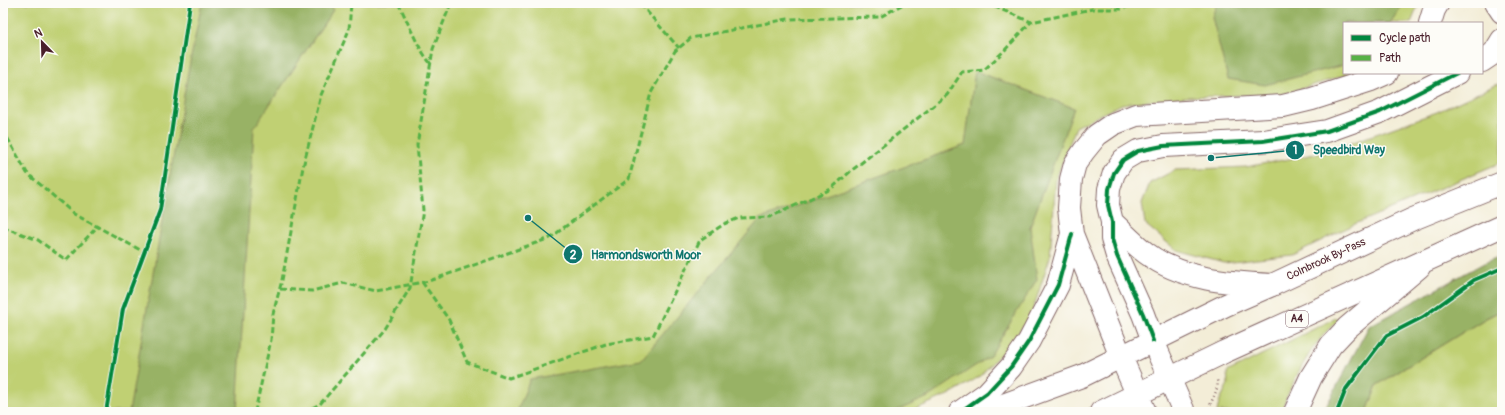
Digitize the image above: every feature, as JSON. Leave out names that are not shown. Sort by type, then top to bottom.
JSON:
[{"type":"main road","points":[[1430,22],[1438,3]]},
{"type":"main road","points":[[1483,60],[1494,53],[1502,40]]},
{"type":"main road","points":[[1141,403],[1072,234],[1069,208],[1071,179],[1075,164],[1084,151],[1097,135],[1113,124],[1136,115],[1283,106],[1312,99],[1371,80],[1385,74]]},
{"type":"main road","points":[[1184,412],[1153,341],[1144,314],[1117,256],[1112,239],[1112,222],[1108,206],[1110,189],[1114,173],[1123,160],[1138,151],[1163,146],[1263,141],[1327,131],[1380,112],[1456,74]]},
{"type":"main road","name":"Colnbrook By-Pass","points":[[984,412],[1082,376],[1226,305],[1413,219],[1502,183]]},
{"type":"main road","points":[[1112,222],[1146,253],[1182,273],[1239,283],[1272,285]]},
{"type":"main road","name":"A4","points":[[1101,412],[1141,403],[1169,379],[1224,352],[1502,226]]},
{"type":"main road","points":[[960,412],[987,393],[1011,367],[1029,341],[1058,285],[1072,234]]},
{"type":"main road","points":[[1294,412],[1311,377],[1331,345],[1347,328],[1426,261]]},
{"type":"path","points":[[1209,412],[1209,408],[1218,385],[1216,378]]},
{"type":"green space","points":[[3,3],[1419,3],[1411,22],[1343,22],[1343,74],[1350,74],[1284,94],[1186,97],[1122,104],[1076,127],[1056,179],[1050,257],[1031,316],[1008,346],[979,377],[950,394],[909,412],[3,412]]},
{"type":"green space","points":[[202,3],[328,3],[333,10],[254,128],[237,412],[129,412],[188,72]]},
{"type":"green space","points":[[1217,3],[1404,3],[1391,22],[1343,22],[1343,65],[1265,85],[1228,79],[1212,17]]},
{"type":"green space","points":[[975,71],[1074,108],[1030,227],[1037,279],[990,356],[928,397],[894,412],[517,412],[530,379],[641,360],[760,219],[965,145]]},
{"type":"green space","points":[[1502,79],[1502,162],[1355,224],[1292,255],[1224,263],[1176,250],[1145,224],[1142,203],[1150,183],[1175,170],[1246,167],[1326,152],[1437,112],[1500,83]]},
{"type":"green space","points":[[1502,256],[1502,310],[1486,318],[1377,385],[1367,412],[1323,412],[1369,326],[1484,263]]},
{"type":"green space","points":[[1502,310],[1502,412],[1367,412],[1377,385],[1486,318]]},
{"type":"green space","points":[[1336,318],[1339,320],[1329,328],[1304,362],[1291,387],[1281,412],[1217,412],[1219,402],[1228,384],[1227,372]]},
{"type":"marked path","points":[[256,412],[271,340],[273,314],[282,280],[303,167],[321,95],[349,30],[351,3]]},
{"type":"marked path","points":[[398,3],[417,42],[431,64]]},
{"type":"marked path","points":[[304,412],[320,404],[385,329],[410,288],[423,210],[417,145],[433,49],[451,3]]},
{"type":"marked path","points":[[642,3],[643,7],[679,48]]},
{"type":"marked path","points":[[280,289],[312,291],[343,283],[376,291],[429,281],[550,238],[629,179],[651,93],[675,51],[691,38],[788,19],[880,17],[905,3]]},
{"type":"marked path","points":[[986,3],[1031,22],[1092,9],[1121,9],[1139,3]]},
{"type":"marked path","points":[[422,282],[449,320],[467,362],[509,378],[606,344],[653,336],[700,240],[724,224],[739,218],[770,217],[831,189],[851,171],[947,95],[962,72],[984,70],[1031,22]]},
{"type":"marked path","points":[[3,130],[27,173],[74,214],[144,252]]},
{"type":"marked path","points":[[3,227],[38,240],[66,260],[97,227]]},
{"type":"cycle path","points":[[106,412],[123,309],[160,210],[190,3]]},
{"type":"cycle path","points":[[1153,341],[1143,314],[1117,256],[1112,239],[1112,222],[1108,205],[1109,189],[1114,173],[1123,160],[1138,151],[1163,146],[1263,141],[1327,131],[1380,112],[1455,74]]},
{"type":"cycle path","points":[[960,412],[987,393],[1011,367],[1029,341],[1058,285],[1072,234]]},
{"type":"cycle path","points":[[1337,412],[1346,389],[1386,336],[1423,317],[1474,280],[1502,268]]},
{"type":"place","name":"Speedbird Way","points":[[1211,158]]},
{"type":"place","name":"Harmondsworth Moor","points":[[528,218]]}]
